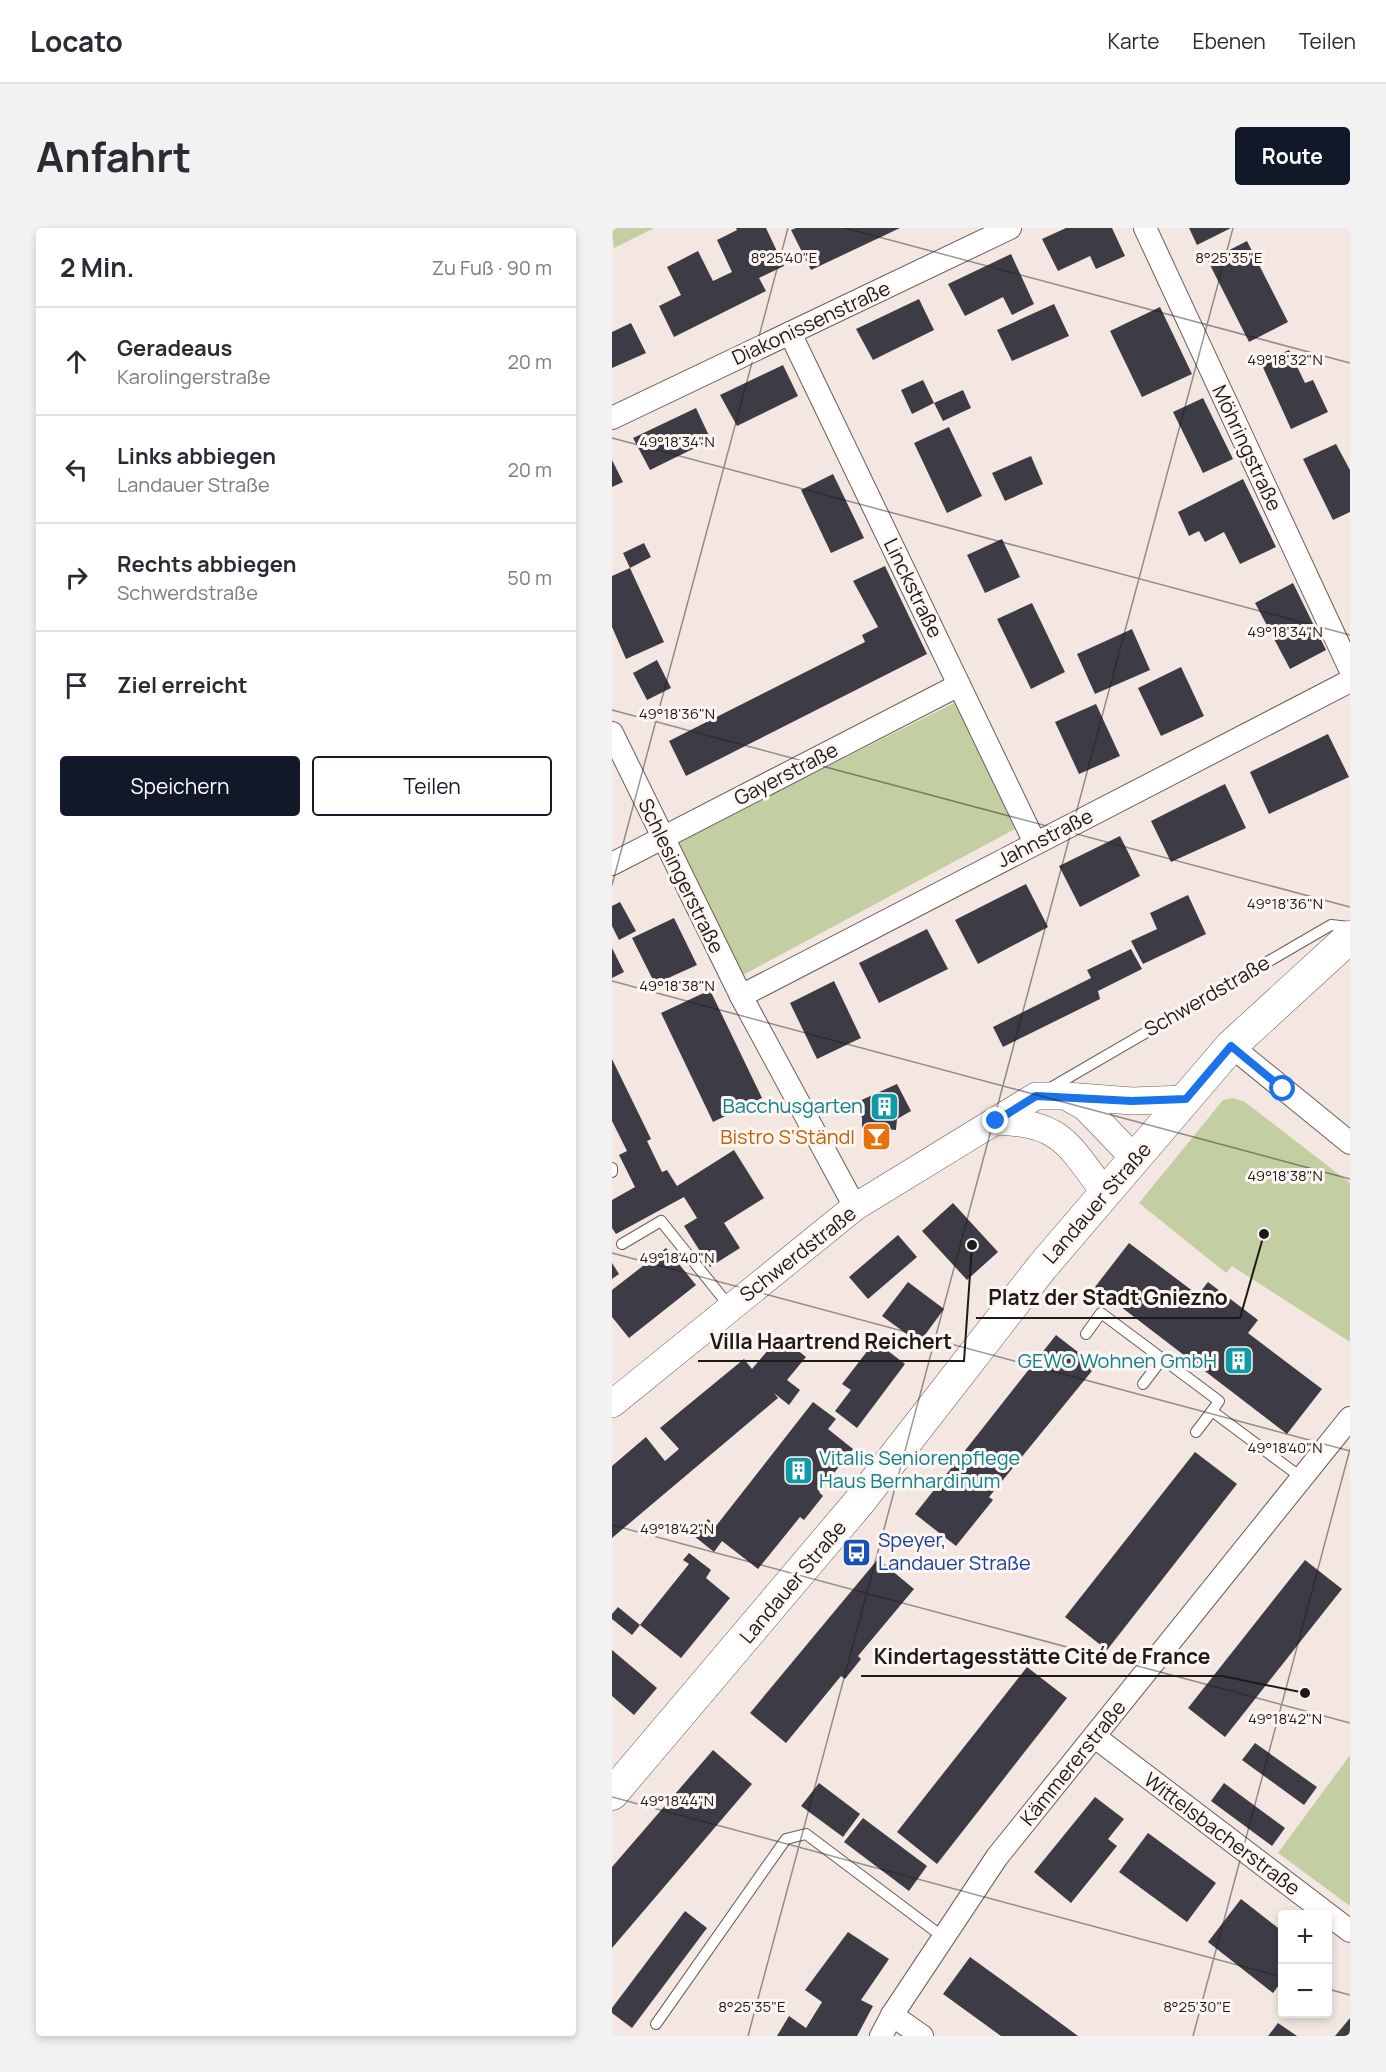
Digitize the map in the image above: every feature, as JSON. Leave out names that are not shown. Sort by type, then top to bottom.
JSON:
[{"type":"main road","name":"Landauer Straße","points":[[612,1794],[860,1502],[1042,1267],[1231,1046],[1350,937]]},
{"type":"street","name":"Diakonissenstraße","points":[[612,418],[1010,228]]},
{"type":"street","name":"Möhringstraße","points":[[1144,228],[1350,669]]},
{"type":"street","name":"Linckstraße","points":[[790,333],[1035,843]]},
{"type":"street","name":"Jahnstraße","points":[[741,996],[1350,681]]},
{"type":"street","name":"Gayerstraße","points":[[612,864],[959,685]]},
{"type":"street","name":"Schlesingerstraße","points":[[612,733],[741,996],[855,1207]]},
{"type":"street","points":[[1231,1046],[1350,1143]]},
{"type":"street","points":[[1036,1096],[1132,1101],[1186,1099]]},
{"type":"street","name":"Schwerdstraße","points":[[614,1399],[855,1207],[1036,1096]]},
{"type":"street","points":[[1065,1096],[1085,1107],[1135,1159]]},
{"type":"street","points":[[996,1121],[1039,1125],[1056,1134],[1074,1151],[1105,1193]]},
{"type":"street","name":"Kämmererstraße","points":[[881,2036],[892,2015],[997,1857],[1350,1418]]},
{"type":"street","name":"Wittelsbacherstraße","points":[[1095,1737],[1350,1931]]},
{"type":"street","points":[[892,2015],[922,2036]]},
{"type":"lane","name":"Schwerdstraße","points":[[1036,1096],[1331,925],[1350,927]]},
{"type":"lane","points":[[622,1244],[661,1221],[730,1307]]},
{"type":"lane","points":[[1086,1334],[1101,1313],[1219,1401],[1196,1432]]},
{"type":"lane","points":[[1143,1384],[1162,1359]]},
{"type":"lane","points":[[1212,1411],[1302,1478]]},
{"type":"lane","points":[[656,2024],[786,1839],[806,1834],[943,1937]]},
{"type":"green space","points":[[612,228],[654,228],[614,248]]},
{"type":"green space","points":[[958,701],[1015,829],[743,975],[675,843]]},
{"type":"green space","points":[[1233,1098],[1245,1102],[1350,1183],[1350,1342],[1232,1266],[1226,1273],[1139,1203],[1223,1100]]},
{"type":"green space","points":[[1350,1755],[1350,1906],[1278,1853]]},
{"type":"building","points":[[736,228],[766,228],[784,266],[759,278],[766,291],[674,337],[659,306],[681,295],[667,267],[698,251],[713,281],[732,272],[717,240],[737,230]]},
{"type":"building","points":[[796,228],[900,228],[811,270],[791,230]]},
{"type":"building","points":[[1066,228],[1112,228],[1125,256],[1096,269],[1090,256],[1058,271],[1042,239]]},
{"type":"building","points":[[1189,228],[1231,228],[1197,245]]},
{"type":"building","points":[[1247,241],[1288,322],[1249,342],[1208,261]]},
{"type":"building","points":[[1011,254],[1034,304],[1012,315],[1003,297],[965,316],[948,284]]},
{"type":"building","points":[[919,299],[934,330],[873,360],[856,329]]},
{"type":"building","points":[[1054,304],[1069,336],[1012,361],[997,330]]},
{"type":"building","points":[[1160,307],[1192,374],[1142,397],[1110,331]]},
{"type":"building","points":[[631,323],[646,353],[612,368],[612,332]]},
{"type":"building","points":[[1289,350],[1305,383],[1313,380],[1328,412],[1291,429],[1261,363]]},
{"type":"building","points":[[783,365],[798,396],[737,426],[720,395]]},
{"type":"building","points":[[923,380],[934,403],[912,414],[901,390]]},
{"type":"building","points":[[963,390],[971,408],[943,421],[934,403]]},
{"type":"building","points":[[1203,398],[1233,459],[1203,473],[1173,412]]},
{"type":"building","points":[[696,408],[711,440],[650,470],[633,438]]},
{"type":"building","points":[[949,427],[982,496],[947,513],[914,443]]},
{"type":"building","points":[[1336,444],[1350,470],[1350,512],[1333,520],[1303,459]]},
{"type":"building","points":[[1031,456],[1043,484],[1005,501],[992,473]]},
{"type":"building","points":[[612,460],[623,482],[612,487]]},
{"type":"building","points":[[833,474],[864,538],[831,553],[801,490]]},
{"type":"building","points":[[1243,479],[1276,547],[1240,564],[1224,532],[1205,542],[1199,531],[1189,536],[1178,512]]},
{"type":"building","points":[[1002,539],[1020,577],[985,593],[967,555]]},
{"type":"building","points":[[644,543],[651,557],[630,568],[623,553]]},
{"type":"building","points":[[885,566],[927,654],[686,776],[669,741],[865,642],[862,635],[878,627],[853,581]]},
{"type":"building","points":[[630,568],[664,642],[626,659],[612,627],[612,576]]},
{"type":"building","points":[[1293,583],[1326,650],[1290,669],[1255,603]]},
{"type":"building","points":[[1032,603],[1065,672],[1031,689],[997,619]]},
{"type":"building","points":[[1132,629],[1150,670],[1095,694],[1077,654]]},
{"type":"building","points":[[657,660],[671,688],[647,700],[633,673]]},
{"type":"building","points":[[1181,667],[1204,716],[1161,736],[1138,688]]},
{"type":"building","points":[[1096,704],[1120,756],[1079,774],[1055,722]]},
{"type":"building","points":[[1328,734],[1349,777],[1269,814],[1250,772]]},
{"type":"building","points":[[1225,784],[1246,828],[1171,862],[1151,821]]},
{"type":"building","points":[[1120,836],[1140,876],[1080,907],[1059,866]]},
{"type":"building","points":[[1026,884],[1048,927],[978,964],[955,920]]},
{"type":"building","points":[[1188,895],[1206,934],[1143,964],[1131,941],[1157,929],[1150,913]]},
{"type":"building","points":[[620,902],[636,931],[619,940],[612,926],[612,906]]},
{"type":"building","points":[[674,918],[697,965],[655,984],[632,938]]},
{"type":"building","points":[[927,929],[948,969],[879,1003],[859,963]]},
{"type":"building","points":[[612,948],[624,972],[612,978]]},
{"type":"building","points":[[1131,949],[1142,969],[1098,991],[1100,999],[1003,1047],[993,1027],[1091,978],[1087,970]]},
{"type":"building","points":[[834,981],[861,1038],[817,1059],[790,1003]]},
{"type":"building","points":[[710,990],[762,1098],[713,1122],[661,1013]]},
{"type":"building","points":[[612,1059],[651,1139],[647,1141],[662,1172],[667,1170],[677,1186],[734,1150],[764,1198],[724,1223],[740,1248],[710,1267],[684,1226],[697,1218],[684,1197],[616,1234],[612,1228],[612,1200],[635,1187],[619,1155],[627,1151],[612,1121]]},
{"type":"building","name":"Bacchusgarten","points":[[897,1084],[911,1111],[897,1119],[896,1130],[862,1127],[857,1102]]},
{"type":"building","points":[[953,1203],[998,1252],[967,1280],[922,1231]]},
{"type":"building","points":[[898,1235],[917,1257],[868,1299],[849,1277]]},
{"type":"building","name":"GEWO Wohnen GmbH","points":[[1129,1243],[1198,1295],[1208,1282],[1258,1320],[1248,1333],[1322,1389],[1287,1434],[1095,1287]]},
{"type":"building","points":[[666,1248],[696,1285],[629,1338],[612,1317],[612,1290]]},
{"type":"building","points":[[612,1263],[619,1274],[612,1279]]},
{"type":"building","points":[[908,1282],[944,1309],[919,1343],[882,1316]]},
{"type":"building","points":[[1056,1335],[1096,1366],[989,1497],[993,1500],[956,1546],[915,1514]]},
{"type":"building","points":[[780,1336],[806,1357],[787,1380],[800,1390],[789,1405],[774,1393],[778,1398],[612,1538],[612,1466],[646,1437],[665,1461],[679,1449],[660,1428],[744,1359],[752,1369]]},
{"type":"building","points":[[875,1341],[905,1364],[857,1428],[835,1411],[851,1390],[842,1384]]},
{"type":"building","name":"Vitalis Seniorenpflege Haus Bernhardinum","points":[[813,1402],[836,1419],[828,1429],[853,1449],[819,1492],[823,1496],[804,1520],[800,1517],[758,1569],[722,1541],[714,1552],[694,1536],[708,1519],[716,1526]]},
{"type":"building","points":[[1195,1452],[1237,1484],[1107,1650],[1065,1617]]},
{"type":"building","points":[[689,1553],[711,1570],[706,1578],[730,1598],[681,1658],[640,1625],[689,1564],[683,1560]]},
{"type":"building","points":[[878,1559],[914,1589],[858,1656],[861,1659],[845,1679],[841,1676],[786,1743],[750,1713]]},
{"type":"building","points":[[1305,1560],[1342,1589],[1225,1737],[1188,1708]]},
{"type":"building","points":[[618,1607],[640,1625],[632,1635],[612,1619],[612,1614]]},
{"type":"building","points":[[612,1650],[657,1688],[634,1715],[612,1696]]},
{"type":"building","points":[[1027,1667],[1067,1698],[937,1864],[897,1832]]},
{"type":"building","points":[[1255,1743],[1317,1787],[1304,1805],[1242,1760]]},
{"type":"building","points":[[713,1750],[752,1784],[612,1948],[612,1867]]},
{"type":"building","points":[[819,1783],[860,1814],[843,1837],[801,1806]]},
{"type":"building","points":[[1224,1783],[1285,1828],[1272,1846],[1211,1801]]},
{"type":"building","points":[[1095,1797],[1124,1819],[1108,1839],[1117,1846],[1071,1903],[1034,1872]]},
{"type":"building","points":[[863,1818],[927,1866],[909,1891],[844,1842]]},
{"type":"building","points":[[1148,1833],[1216,1883],[1187,1922],[1119,1872]]},
{"type":"building","points":[[1241,1899],[1278,1928],[1278,1986],[1273,1993],[1208,1942]]},
{"type":"building","points":[[685,1911],[707,1928],[632,2028],[612,2013],[612,2008]]},
{"type":"building","points":[[848,1932],[889,1959],[861,2000],[873,2006],[857,2036],[777,2036],[789,2016],[806,2028],[822,2002],[805,1990]]},
{"type":"building","points":[[970,1957],[1078,2036],[1001,2036],[943,1994]]},
{"type":"building","points":[[1350,2018],[1350,2036],[1335,2036]]},
{"type":"building","points":[[1278,2023],[1297,2036],[1268,2036]]},
{"type":"place","name":"Bacchusgarten","points":[[884,1106]]},
{"type":"place","name":"Bistro S‘Ständl","points":[[876,1137]]},
{"type":"place","name":"Platz der Stadt Gniezno","points":[[1264,1234]]},
{"type":"place","name":"Villa Haartrend Reichert","points":[[972,1245]]},
{"type":"place","name":"GEWO Wohnen GmbH","points":[[1238,1361]]},
{"type":"place","name":"Vitalis Seniorenpflege Haus Bernhardinum","points":[[798,1470]]},
{"type":"place","name":"Speyer, Landauer Straße","points":[[857,1552]]},
{"type":"place","name":"Kindertagesstätte Cité de France","points":[[1305,1693]]},
{"type":"route","points":[[996,1121],[1036,1096],[1132,1101],[1186,1099],[1231,1046],[1283,1089]]}]
